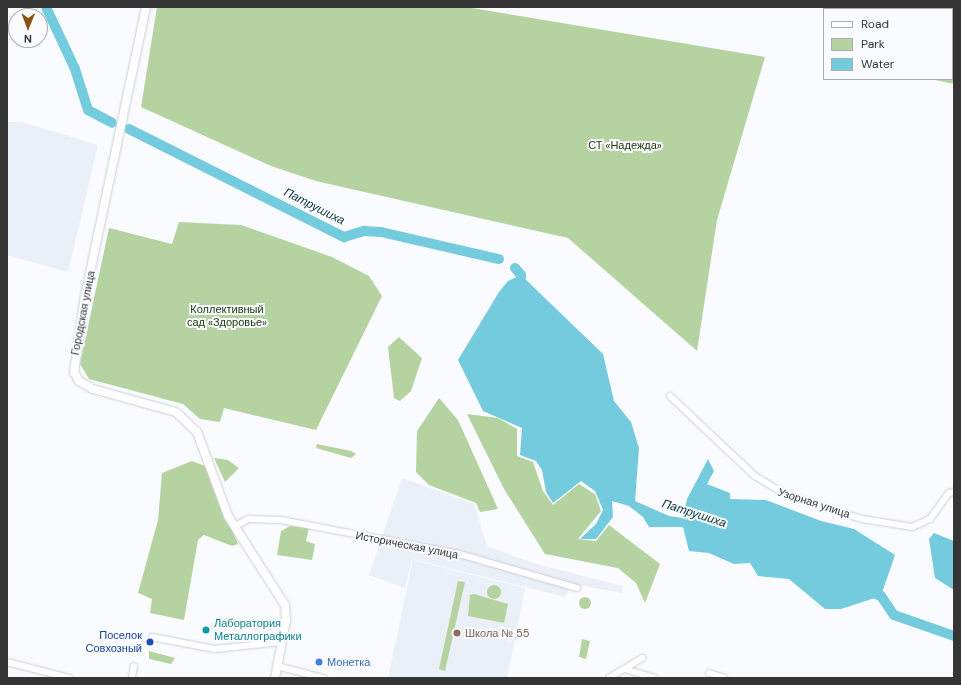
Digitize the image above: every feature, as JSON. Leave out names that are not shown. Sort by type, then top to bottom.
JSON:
[{"type":"street","name":"Городская улица","points":[[146,7],[82,310],[74,372],[79,381],[92,389],[166,407],[187,421],[201,441],[223,505],[235,526],[282,597],[286,610],[275,678]]},
{"type":"street","name":"Узорная улица","points":[[670,396],[755,476],[785,494],[862,519],[912,527],[930,519],[949,493],[954,492]]},
{"type":"street","name":"Историческая улица","points":[[235,526],[249,518],[281,520],[459,554],[577,588]]},
{"type":"street","points":[[152,637],[215,649],[282,642]]},
{"type":"street","points":[[609,678],[642,658]]},
{"type":"street","points":[[7,662],[70,678]]},
{"type":"street","points":[[132,678],[134,666]]},
{"type":"street","points":[[277,666],[323,678]]},
{"type":"street","points":[[625,669],[656,678]]},
{"type":"street","points":[[709,673],[724,678]]},
{"type":"shaded area","points":[[7,122],[22,122],[98,145],[68,272],[7,255]]},
{"type":"shaded area","points":[[402,478],[474,504],[487,546],[533,563],[622,586],[623,593],[571,584],[565,597],[412,559],[405,588],[369,575]]},
{"type":"shaded area","name":"Школа № 55","points":[[413,560],[525,588],[507,678],[388,678]]},
{"type":"green space","name":"СТ «Надежда»","points":[[157,7],[466,7],[765,57],[717,220],[697,351],[568,238],[316,181],[271,166],[141,107]]},
{"type":"green space","points":[[879,7],[954,7],[954,84],[935,80],[953,80],[953,8]]},
{"type":"green space","name":"Коллективный сад «Здоровье»","points":[[179,222],[241,225],[332,257],[369,276],[382,296],[316,430],[224,408],[220,422],[200,419],[183,404],[89,379],[80,364],[109,228],[172,244]]},
{"type":"green space","points":[[399,337],[422,358],[411,391],[400,401],[394,398],[388,347]]},
{"type":"green space","points":[[439,398],[458,420],[498,509],[480,512],[476,503],[429,485],[416,472],[417,431]]},
{"type":"green space","points":[[467,414],[498,418],[517,429],[517,456],[533,462],[543,491],[553,505],[579,484],[595,494],[601,511],[578,539],[596,541],[609,525],[660,564],[645,603],[636,583],[618,568],[545,554],[504,489]]},
{"type":"green space","points":[[317,444],[351,451],[356,454],[351,458],[316,448]]},
{"type":"green space","points":[[214,458],[228,460],[239,468],[225,482]]},
{"type":"green space","points":[[192,461],[205,466],[238,544],[232,546],[204,535],[198,540],[184,620],[150,613],[152,599],[138,593],[158,520],[162,473]]},
{"type":"green space","points":[[290,526],[309,528],[306,541],[315,544],[312,560],[277,555],[281,531]]},
{"type":"green space","points":[[458,581],[465,582],[445,671],[439,669]]},
{"type":"green space","points":[[491,585],[497,585],[501,589],[501,595],[497,599],[491,599],[487,595],[487,589]]},
{"type":"green space","points":[[474,594],[508,604],[504,623],[468,616],[470,595]]},
{"type":"green space","points":[[583,597],[587,597],[591,603],[587,609],[583,609],[579,605],[579,601]]},
{"type":"green space","points":[[582,639],[590,641],[586,659],[579,657]]},
{"type":"green space","points":[[149,651],[175,658],[171,664],[149,659]]},
{"type":"water","points":[[521,275],[603,354],[614,401],[631,422],[639,448],[635,501],[669,516],[683,518],[687,499],[708,459],[714,471],[707,484],[730,493],[730,499],[766,500],[821,521],[854,529],[895,555],[881,596],[841,609],[825,609],[789,579],[758,576],[750,563],[734,564],[709,553],[689,551],[683,527],[649,527],[643,517],[629,506],[612,501],[613,517],[596,539],[580,539],[596,524],[603,510],[595,491],[581,481],[553,503],[546,492],[542,470],[536,461],[520,455],[522,428],[483,411],[458,360],[499,292],[508,281]]},
{"type":"water","points":[[934,533],[954,541],[954,590],[935,578],[929,539]]},
{"type":"waterway","name":"Патрушиха","points":[[46,7],[75,69],[88,110],[112,123]]},
{"type":"waterway","name":"Патрушиха","points":[[129,129],[344,237],[364,231],[381,232],[499,259]]},
{"type":"waterway","name":"Патрушиха","points":[[515,268],[521,275],[520,289]]},
{"type":"waterway","name":"Патрушиха","points":[[869,591],[881,596],[894,615],[954,636]]},
{"type":"place","name":"Лаборатория Металлографики","points":[[206,630]]},
{"type":"place","name":"Школа № 55","points":[[457,633]]},
{"type":"place","name":"Поселок Совхозный","points":[[150,642]]},
{"type":"place","name":"Монетка","points":[[319,662]]}]
